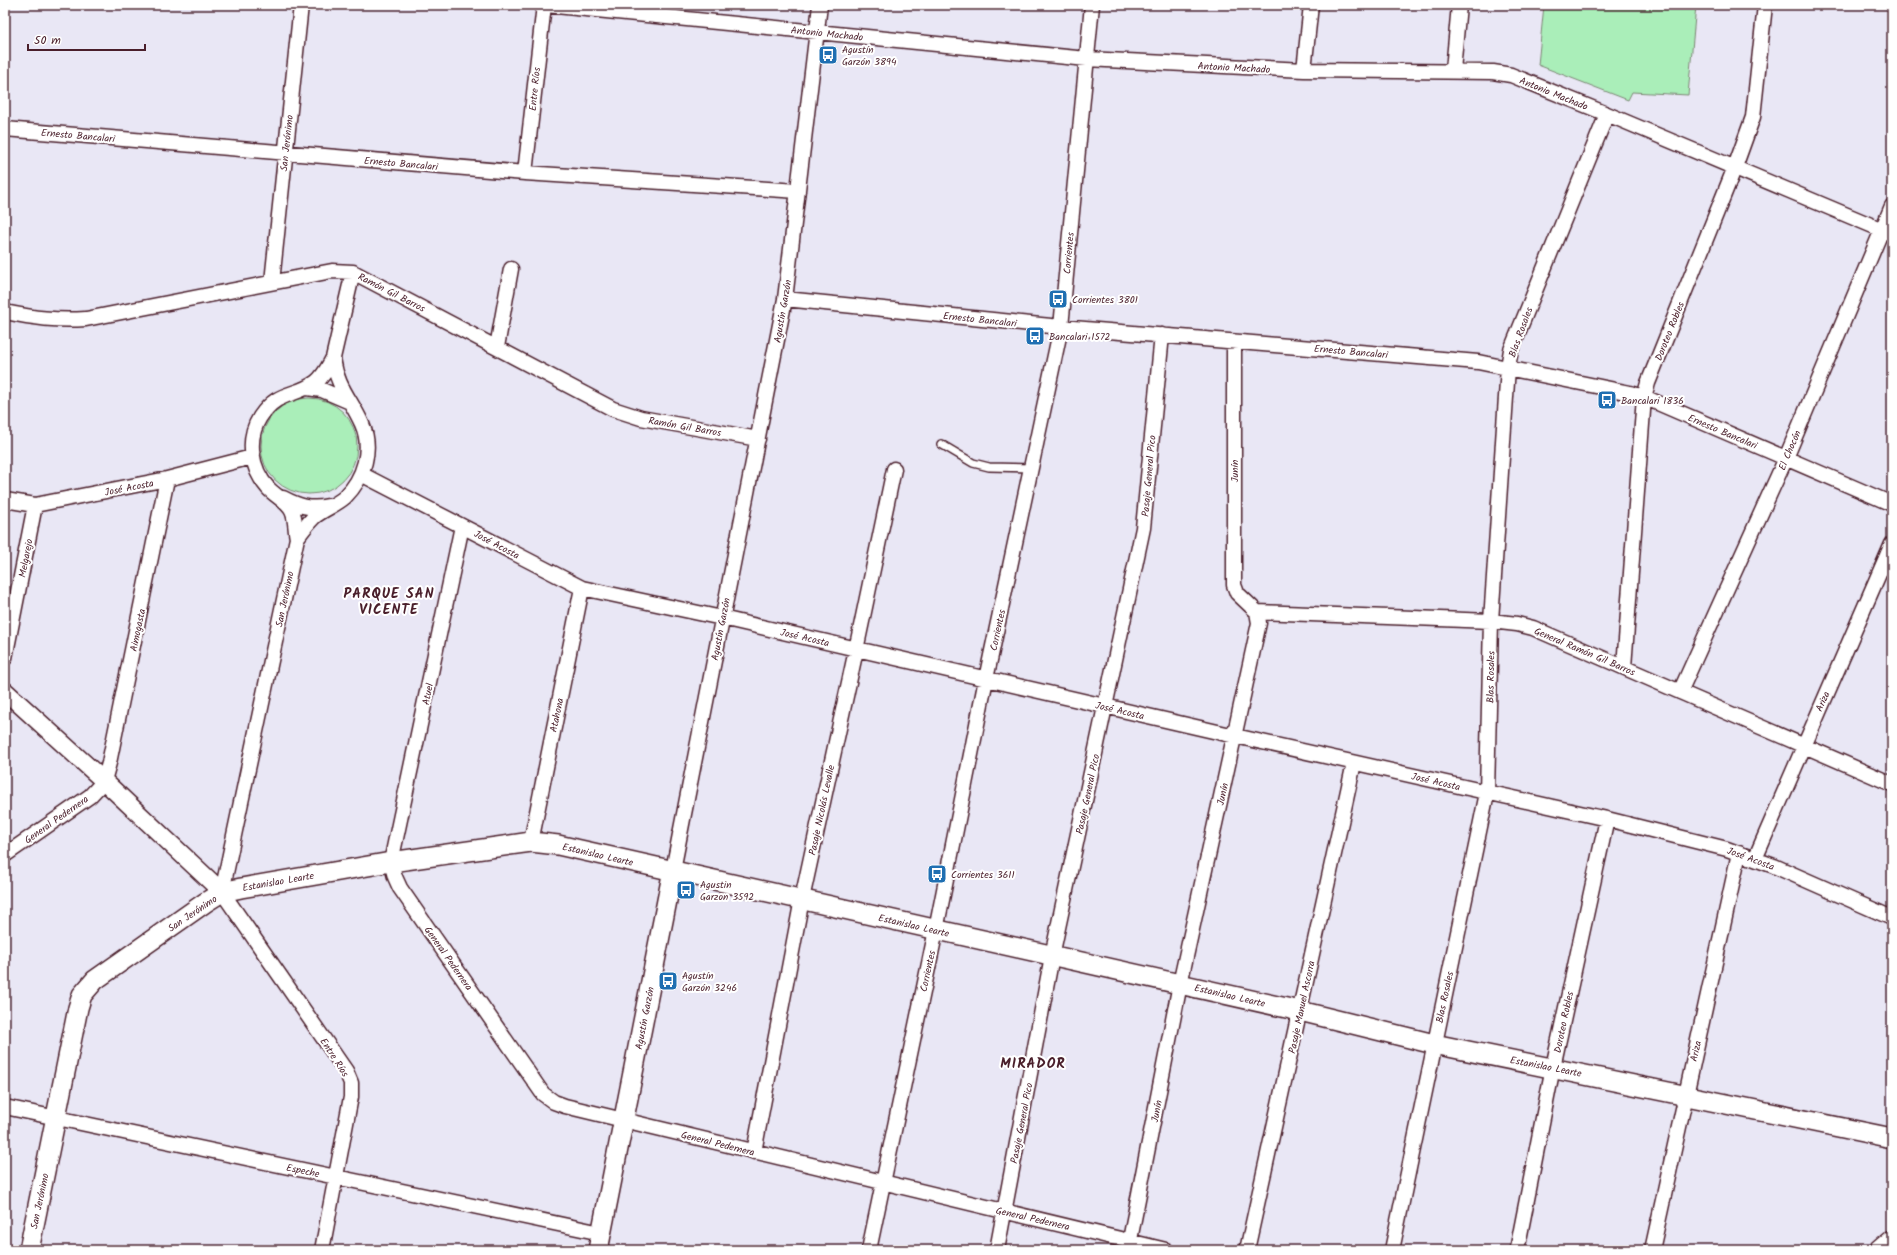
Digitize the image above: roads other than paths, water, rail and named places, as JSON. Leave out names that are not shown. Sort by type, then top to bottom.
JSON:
[{"type":"main road","name":"Estanislao Learte","points":[[222,892],[391,862],[531,842],[551,843],[1300,1011],[1434,1044],[1553,1067],[1892,1138]]},
{"type":"main road","name":"Agustín Garzón","points":[[599,1241],[673,870]]},
{"type":"main road","name":"San Jerónimo","points":[[29,1250],[82,995],[95,980],[222,892]]},
{"type":"street","name":"San Jerónimo","points":[[272,282],[301,5]]},
{"type":"street","name":"Antonio Machado","points":[[545,5],[1087,59],[1304,70],[1479,70],[1511,75],[1735,167],[1887,232]]},
{"type":"street","name":"Entre Ríos","points":[[525,172],[545,5]]},
{"type":"street","name":"Agustín Garzón","points":[[673,870],[785,299],[820,5]]},
{"type":"street","name":"Corrientes","points":[[868,1250],[881,1183],[936,930],[986,679],[1061,327],[1092,5]]},
{"type":"street","points":[[1304,70],[1311,5]]},
{"type":"street","points":[[1453,70],[1459,5]]},
{"type":"street","name":"Doroteo Robles","points":[[1624,668],[1644,397],[1648,383],[1735,167],[1753,117],[1765,5]]},
{"type":"street","name":"Blas Rosales","points":[[1392,1250],[1487,793],[1491,621],[1508,367],[1511,350],[1608,114]]},
{"type":"street","name":"Ernesto Bancalari","points":[[5,129],[285,154],[798,191]]},
{"type":"street","name":"El Chocón","points":[[1680,692],[1887,232],[1892,206]]},
{"type":"street","points":[[496,346],[511,269]]},
{"type":"street","name":"Ramón Gil Barros","points":[[5,312],[43,320],[64,321],[86,319],[332,271],[353,272],[613,409],[628,414],[758,439]]},
{"type":"street","points":[[335,504],[312,508],[302,507],[269,489],[258,474],[252,457],[253,438],[255,428],[265,411],[279,398],[307,388],[325,373],[333,358],[353,272]]},
{"type":"street","name":"Ernesto Bancalari","points":[[785,299],[1061,327],[1478,362],[1508,367],[1644,397],[1892,504]]},
{"type":"street","name":"Pasaje General Pico","points":[[997,1250],[1052,956],[1143,528],[1162,335]]},
{"type":"street","name":"Junín","points":[[1129,1246],[1180,984],[1259,623],[1257,612],[1237,593],[1234,585],[1234,342]]},
{"type":"street","points":[[296,538],[314,518],[335,504],[351,490],[360,474],[366,458],[367,441],[362,425],[336,375],[333,358]]},
{"type":"street","points":[[307,388],[328,392],[350,402]]},
{"type":"street","name":"José Acosta","points":[[5,500],[36,505],[167,479],[252,457]]},
{"type":"street","name":"Pasaje Nicolás Levalle","points":[[754,1152],[802,899],[894,469]]},
{"type":"street","name":"José Acosta","points":[[360,474],[582,588],[722,618],[856,650],[1607,819],[1739,853],[1892,918]]},
{"type":"street","name":"Aimogasta","points":[[104,781],[109,763],[167,479]]},
{"type":"street","points":[[276,494],[292,512],[296,538]]},
{"type":"street","name":"Melgarejo","points":[[5,658],[36,505]]},
{"type":"street","name":"Atuel","points":[[391,862],[462,526]]},
{"type":"street","name":"San Jerónimo","points":[[222,892],[296,538]]},
{"type":"street","name":"Ariza","points":[[1755,859],[1892,544]]},
{"type":"street","name":"Atahona","points":[[531,842],[582,588]]},
{"type":"street","name":"General Ramón Gil Barros","points":[[1257,612],[1491,621],[1517,624],[1533,628],[1892,784]]},
{"type":"street","points":[[5,691],[104,781],[222,892]]},
{"type":"street","name":"Pasaje Manuel Ascorra","points":[[1247,1250],[1354,763]]},
{"type":"street","name":"General Pedernera","points":[[5,855],[90,796],[104,781]]},
{"type":"street","name":"Doroteo Robles","points":[[1517,1250],[1553,1067],[1607,819]]},
{"type":"street","name":"Ariza","points":[[1652,1250],[1739,853]]},
{"type":"street","name":"General Pedernera","points":[[391,862],[400,888],[543,1094],[554,1102],[565,1106],[1005,1212],[1129,1246],[1166,1250]]},
{"type":"street","name":"Entre Ríos","points":[[222,892],[346,1071],[351,1083],[352,1097],[322,1250]]},
{"type":"street","name":"Espeche","points":[[5,1107],[337,1177],[599,1241]]},
{"type":"street","points":[[1878,1250],[1892,1238]]},
{"type":"lane","points":[[941,444],[973,463],[988,467],[1032,468]]},
{"type":"place","name":"Agustín Garzón 3894","points":[[828,55]]},
{"type":"place","name":"Corrientes 3801","points":[[1058,299]]},
{"type":"place","name":"Bancalari 1572","points":[[1035,336]]},
{"type":"place","name":"Bancalari 1836","points":[[1607,400]]},
{"type":"place","name":"Corrientes 3611","points":[[937,874]]},
{"type":"place","name":"Agustin Garzon 3592","points":[[686,890]]},
{"type":"place","name":"Agustín Garzón 3246","points":[[668,981]]},
{"type":"district","name":"PARQUE SAN VICENTE","points":[[389,602]]},
{"type":"district","name":"MIRADOR","points":[[1033,1063]]}]
